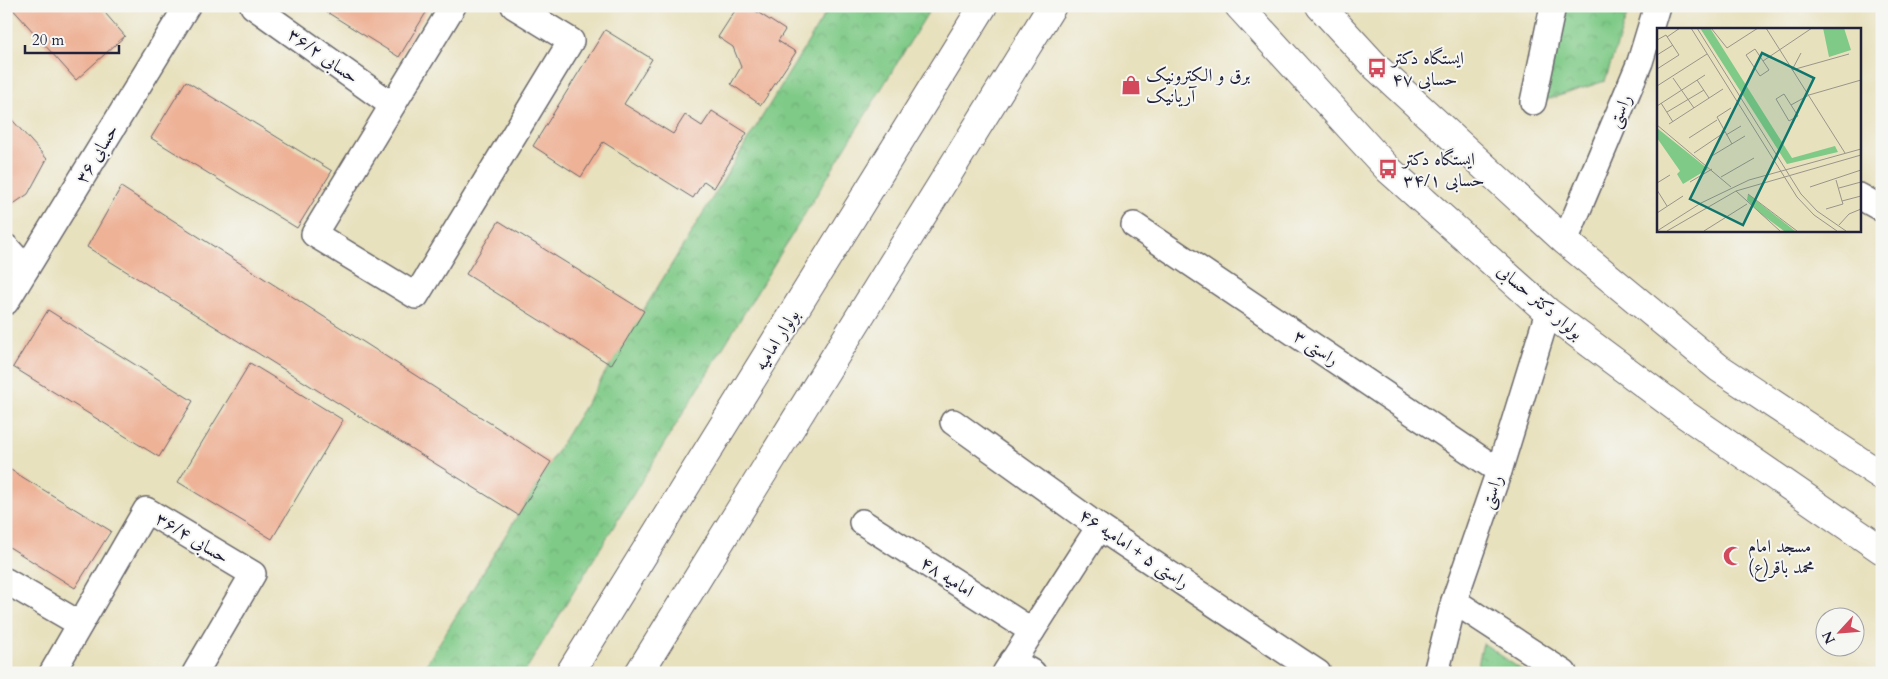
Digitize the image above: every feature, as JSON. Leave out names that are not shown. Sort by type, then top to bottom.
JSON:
[{"type":"main road","name":"بولوار امامیه","points":[[570,673],[983,6]]},
{"type":"main road","points":[[639,673],[1052,6]]},
{"type":"main road","name":"بولوار دکتر حسابی","points":[[1239,6],[1388,169],[1548,312],[1686,415],[1882,550]]},
{"type":"main road","points":[[1320,6],[1377,68],[1565,241],[1718,368],[1882,476]]},
{"type":"street","name":"حسابی ۳۶","points":[[6,302],[16,269],[187,6]]},
{"type":"street","name":"حسابی ۳۶/۲","points":[[253,6],[392,105]]},
{"type":"street","points":[[453,6],[314,234],[416,296],[571,41],[514,6]]},
{"type":"street","points":[[1533,102],[1553,6]]},
{"type":"street","name":"راستی","points":[[1565,241],[1649,67],[1657,6]]},
{"type":"street","points":[[1860,197],[1882,209]]},
{"type":"street","name":"راستی ۳","points":[[1134,225],[1499,471]]},
{"type":"street","points":[[6,247],[16,269]]},
{"type":"street","name":"راستی","points":[[1436,673],[1454,601],[1499,471],[1548,312]]},
{"type":"street","name":"راستی ۵ + امامیه ۴۶","points":[[953,422],[1100,527],[1318,673]]},
{"type":"street","name":"حسابی ۳۶/۴","points":[[52,673],[146,510],[253,574],[195,673]]},
{"type":"street","name":"امامیه ۴۸","points":[[862,522],[1032,631]]},
{"type":"street","points":[[1017,669],[1032,631],[1100,527]]},
{"type":"street","points":[[6,581],[80,624]]},
{"type":"street","points":[[1454,601],[1564,673]]},
{"type":"green space","points":[[830,6],[932,6],[524,673],[421,673]]},
{"type":"green space","points":[[1561,6],[1630,6],[1605,81],[1540,102]]},
{"type":"green space","points":[[1483,643],[1526,673],[1476,673]]},
{"type":"building","points":[[10,6],[99,6],[125,36],[76,80]]},
{"type":"building","points":[[317,6],[430,6],[399,57]]},
{"type":"building","points":[[738,6],[748,6],[785,30],[778,41],[796,52],[761,105],[731,84],[741,67],[733,47],[718,37]]},
{"type":"building","points":[[605,30],[652,59],[624,104],[673,134],[685,115],[702,126],[712,111],[747,133],[714,188],[704,181],[693,198],[603,142],[581,177],[533,146]]},
{"type":"building","points":[[186,81],[332,171],[297,228],[151,138]]},
{"type":"building","points":[[6,113],[47,159],[28,194],[6,209]]},
{"type":"building","points":[[121,187],[551,462],[518,515],[87,247]]},
{"type":"building","points":[[499,221],[644,311],[611,365],[466,274]]},
{"type":"building","points":[[48,310],[193,401],[159,457],[13,367]]},
{"type":"building","points":[[250,363],[343,420],[272,539],[178,482]]},
{"type":"building","points":[[6,467],[111,531],[75,588],[6,545]]},
{"type":"place","name":"ایستگاه دکتر حسابی ۴۷","points":[[1377,68]]},
{"type":"place","name":"برق و الکترونیک آریانیک","points":[[1131,85]]},
{"type":"place","name":"ایستگاه دکتر حسابی ۳۴/۱","points":[[1388,169]]},
{"type":"place","name":"مسجد امام محمد باقر(ع)","points":[[1733,556]]}]
